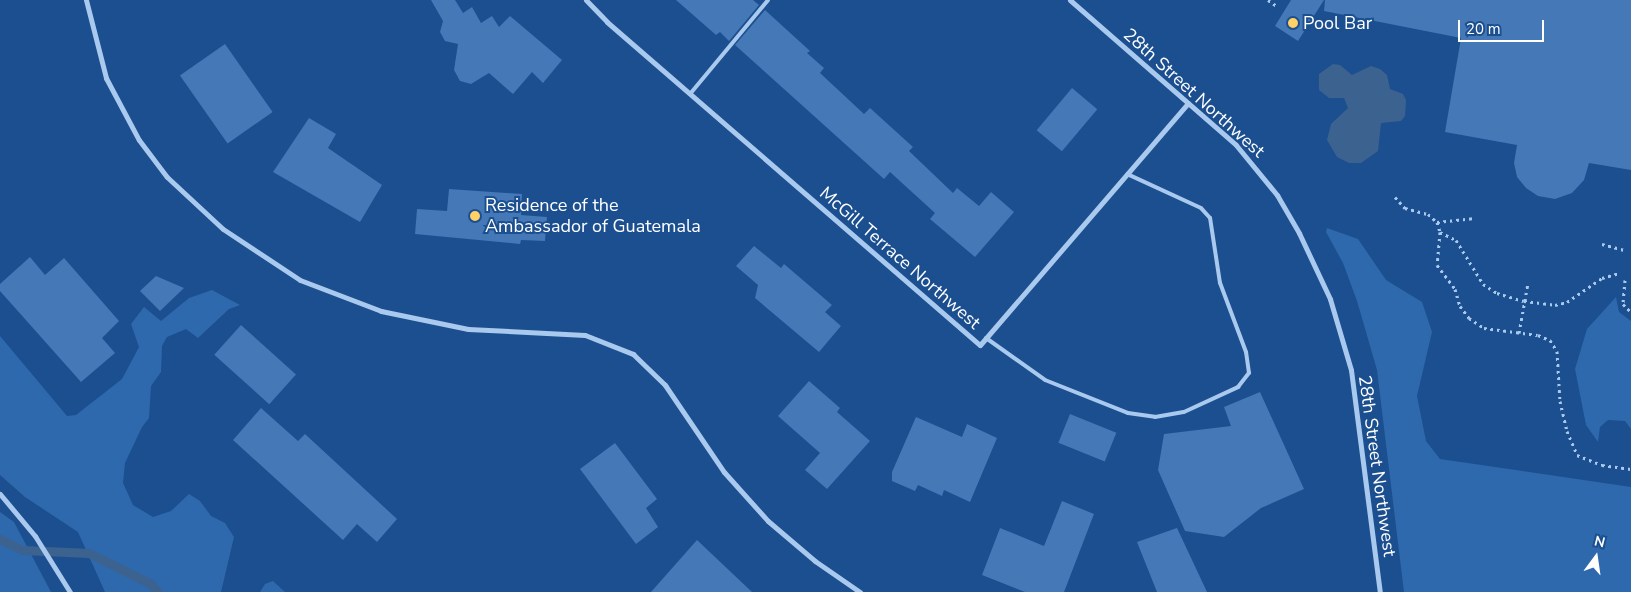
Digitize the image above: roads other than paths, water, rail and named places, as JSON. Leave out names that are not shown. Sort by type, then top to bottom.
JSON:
[{"type":"street","points":[[86,0],[106,78],[140,140],[167,177],[223,230],[300,280],[381,311],[468,329],[579,334],[633,354],[665,385],[724,472],[756,509],[815,561],[860,592]]},
{"type":"street","name":"McGill Terrace Northwest","points":[[586,0],[690,94],[980,345],[1188,103]]},
{"type":"street","name":"28th Street Northwest","points":[[1070,0],[1236,145],[1268,183],[1299,233],[1330,299],[1356,397],[1380,592]]},
{"type":"street","points":[[0,494],[38,540],[70,592]]},
{"type":"lane","points":[[690,94],[768,0]]},
{"type":"lane","points":[[986,338],[1044,380],[1128,413],[1155,417],[1184,412],[1238,386],[1249,372],[1246,352],[1220,283],[1210,218],[1201,208],[1127,174]]},
{"type":"waterway","points":[[0,539],[23,550],[89,553],[151,584],[158,592]]},
{"type":"place","name":"Pool Bar","points":[[1293,23]]},
{"type":"place","name":"Residence of the Ambassador of Guatemala","points":[[475,216]]}]
